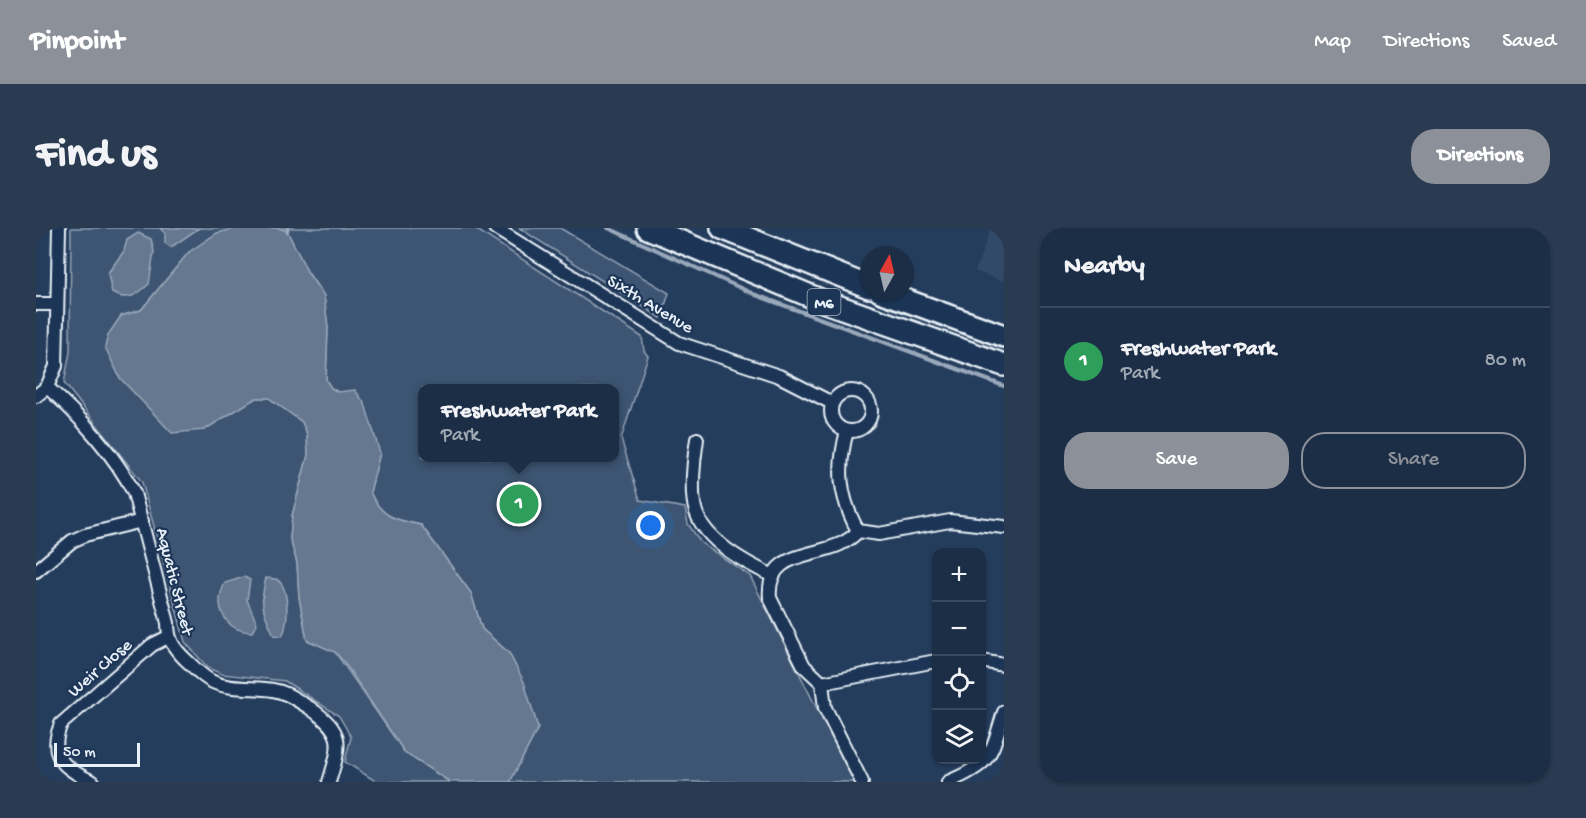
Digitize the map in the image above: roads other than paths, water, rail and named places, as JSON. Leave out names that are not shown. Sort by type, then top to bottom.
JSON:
[{"type":"highway","name":"M6","points":[[648,228],[809,296],[1004,365]]},
{"type":"highway","name":"M6","points":[[722,228],[860,283]]},
{"type":"highway","points":[[746,228],[777,251]]},
{"type":"highway","points":[[905,300],[1004,336]]},
{"type":"street","points":[[36,396],[47,387],[56,366],[59,228]]},
{"type":"street","name":"Sixth Avenue","points":[[495,228],[679,343],[778,376],[832,404]]},
{"type":"street","points":[[36,304],[57,304]]},
{"type":"street","name":"Aquatic Street","points":[[47,387],[66,404],[126,477],[134,493],[168,623],[168,637],[203,676],[216,684],[275,690],[292,697],[330,722],[337,734],[339,748],[329,782]]},
{"type":"street","points":[[848,391],[861,394],[870,405],[870,418],[866,424],[854,431],[847,431],[833,421],[832,404],[836,398],[848,391]]},
{"type":"street","points":[[847,431],[840,459],[841,479],[851,518],[858,531]]},
{"type":"street","points":[[697,439],[694,459],[695,511],[703,527],[745,561],[772,576]]},
{"type":"street","points":[[36,571],[72,541],[85,534],[142,521]]},
{"type":"street","points":[[858,531],[879,534],[950,521],[1004,527]]},
{"type":"street","points":[[858,531],[850,540],[837,547],[792,558],[782,563],[772,576],[770,598],[804,666],[822,683],[825,708],[862,782]]},
{"type":"street","name":"Weir Close","points":[[92,782],[72,772],[58,757],[54,740],[60,724],[152,645],[168,637]]},
{"type":"street","points":[[822,683],[932,662]]},
{"type":"street","points":[[986,662],[1004,664]]},
{"type":"street","points":[[948,782],[976,770],[989,758],[1004,712]]},
{"type":"waterway","points":[[608,228],[756,295],[1004,386]]},
{"type":"place","name":"Freshwater Park","points":[[519,504]]}]
